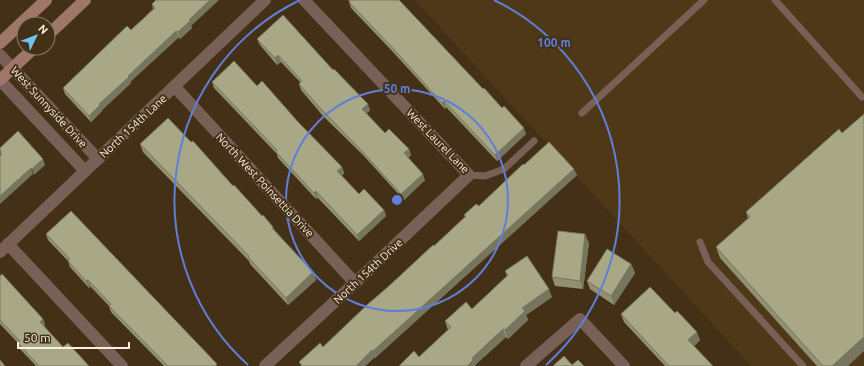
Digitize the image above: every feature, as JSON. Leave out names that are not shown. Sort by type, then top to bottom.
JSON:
[{"type":"main road","points":[[0,43],[46,0]]},
{"type":"main road","points":[[56,27],[85,0]]},
{"type":"main road","points":[[0,80],[25,56]]},
{"type":"street","name":"North 154th Lane","points":[[4,248],[265,0]]},
{"type":"street","name":"West Laurel Lane","points":[[304,0],[469,175]]},
{"type":"street","name":"West Sunnyside Drive","points":[[0,55],[98,159]]},
{"type":"street","name":"West Sunnyside Drive","points":[[0,80],[85,172]]},
{"type":"street","name":"North West Poinsettia Drive","points":[[175,86],[356,283]]},
{"type":"street","name":"North 154th Drive","points":[[265,366],[356,283],[469,175]]},
{"type":"street","points":[[4,248],[122,366]]},
{"type":"street","points":[[526,366],[580,318],[624,366]]},
{"type":"lane","points":[[582,113],[704,0]]},
{"type":"lane","points":[[775,0],[862,97]]},
{"type":"lane","name":"West Laurel Lane","points":[[469,175],[485,176],[504,169],[534,141]]},
{"type":"lane","points":[[700,242],[708,262],[803,366]]},
{"type":"shaded area","points":[[415,0],[864,0],[864,366],[751,366]]},
{"type":"building","points":[[156,0],[210,0],[189,20],[190,21],[178,32],[176,31],[128,76],[129,77],[99,104],[100,105],[89,116],[63,88],[127,26],[131,30],[155,8],[152,4]]},
{"type":"building","points":[[351,0],[399,0],[483,89],[484,88],[502,108],[504,106],[524,128],[495,155],[444,101],[442,103],[349,2]]},
{"type":"building","points":[[283,15],[333,70],[334,69],[368,104],[362,109],[385,133],[389,129],[409,149],[404,153],[423,174],[401,194],[321,109],[299,84],[302,81],[278,55],[275,58],[257,39]]},
{"type":"building","points":[[234,61],[257,86],[262,81],[299,123],[342,167],[337,171],[359,194],[364,189],[384,210],[357,235],[316,191],[314,193],[276,152],[277,150],[212,82]]},
{"type":"building","points":[[864,114],[864,337],[832,366],[823,366],[716,247],[750,217],[746,212],[839,129],[842,133]]},
{"type":"building","points":[[168,118],[191,142],[193,141],[233,186],[234,185],[262,216],[263,215],[273,227],[272,228],[313,272],[286,298],[248,257],[249,256],[140,144]]},
{"type":"building","points":[[18,131],[43,159],[0,196],[0,148]]},
{"type":"building","points":[[549,142],[574,169],[373,351],[372,350],[356,366],[301,366],[302,365],[299,362],[320,343],[323,347],[367,305],[433,245],[434,246],[466,216],[464,215],[476,204],[479,206],[523,164],[524,165]]},
{"type":"building","points":[[71,211],[217,364],[215,366],[168,366],[109,306],[111,304],[88,280],[86,281],[68,261],[70,259],[46,234]]},
{"type":"building","points":[[558,231],[585,234],[580,281],[552,277]]},
{"type":"building","points":[[607,249],[631,264],[611,296],[587,281]]},
{"type":"building","points":[[527,256],[549,289],[522,308],[525,311],[472,358],[473,360],[467,366],[399,366],[414,351],[419,357],[451,327],[445,321],[466,302],[472,309],[508,275],[505,271]]},
{"type":"building","points":[[2,274],[43,319],[40,322],[63,347],[68,343],[89,366],[39,366],[18,343],[20,341],[0,320],[0,276]]},
{"type":"building","points":[[650,287],[675,313],[677,311],[697,332],[688,340],[713,366],[669,366],[621,314]]},
{"type":"building","points":[[564,356],[572,365],[578,360],[584,366],[553,366]]},
{"type":"building","points":[[0,360],[5,366],[0,366]]}]
